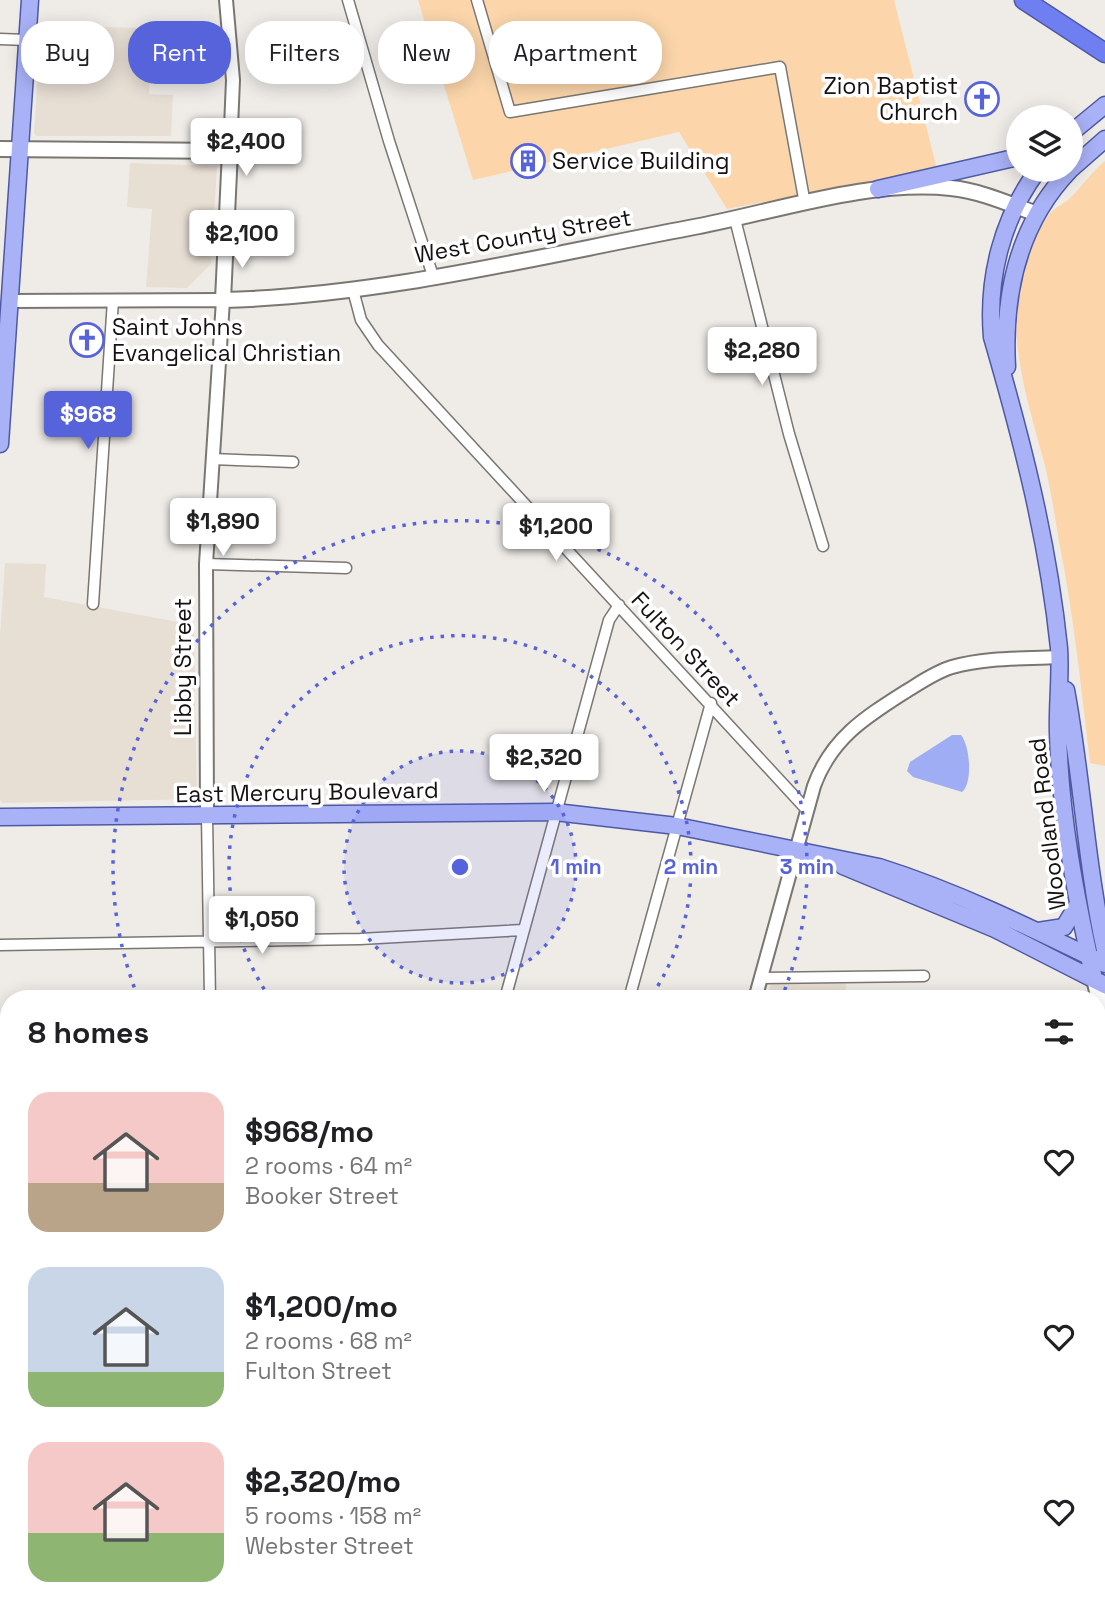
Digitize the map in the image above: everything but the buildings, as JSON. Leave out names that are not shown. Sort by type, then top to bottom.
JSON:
[{"type":"highway","points":[[1024,0],[1105,53]]},
{"type":"main road","points":[[28,21],[30,0]]},
{"type":"main road","points":[[0,444],[4,301],[23,84]]},
{"type":"main road","points":[[1083,122],[1105,105]]},
{"type":"main road","name":"Woodland Road","points":[[1083,158],[1105,139]]},
{"type":"main road","points":[[0,149],[230,151]]},
{"type":"main road","name":"Libby Street","points":[[223,300],[230,151]]},
{"type":"main road","points":[[878,189],[973,170],[1006,160]]},
{"type":"main road","name":"Woodland Road","points":[[1030,182],[1015,206],[996,261],[990,311],[992,337],[1027,458],[1047,551],[1059,657],[1074,734],[1091,877],[1105,950]]},
{"type":"main road","name":"Woodland Road","points":[[1009,394],[1007,303],[1019,254],[1037,214],[1060,182]]},
{"type":"main road","name":"West County Street","points":[[223,300],[300,297],[354,290],[735,219],[878,189],[947,188],[982,194],[1037,214]]},
{"type":"main road","name":"Woodland Road","points":[[1059,657],[1058,733],[1066,820],[1089,957],[1100,982]]},
{"type":"main road","name":"East Mercury Boulevard","points":[[0,817],[555,812],[677,825],[879,867],[1038,931],[1105,964]]},
{"type":"main road","name":"East Mercury Boulevard","points":[[820,856],[995,929],[1100,982]]},
{"type":"main road","points":[[1038,931],[1064,927],[1078,904]]},
{"type":"street","name":"Libby Street","points":[[226,0],[233,80],[230,151]]},
{"type":"street","points":[[348,0],[389,141],[433,275]]},
{"type":"street","points":[[477,0],[510,112],[780,67],[805,204]]},
{"type":"street","points":[[0,40],[21,40]]},
{"type":"street","points":[[735,219],[789,434],[823,546]]},
{"type":"street","name":"Fulton Street","points":[[354,290],[361,320],[378,345],[807,810]]},
{"type":"street","points":[[93,604],[113,300]]},
{"type":"street","name":"Libby Street","points":[[210,990],[206,564],[223,300]]},
{"type":"street","name":"West County Street","points":[[4,301],[223,300]]},
{"type":"street","points":[[212,459],[293,462]]},
{"type":"street","points":[[206,564],[346,568]]},
{"type":"street","points":[[507,990],[609,620],[619,605]]},
{"type":"street","points":[[758,990],[807,810],[821,768],[839,740],[859,722],[928,678],[951,667],[981,661],[1059,657]]},
{"type":"street","points":[[631,990],[710,703]]},
{"type":"street","points":[[0,945],[359,939],[523,930]]},
{"type":"street","points":[[761,978],[925,976]]},
{"type":"shaded area","points":[[418,0],[894,0],[937,169],[727,209],[679,132],[473,180],[444,84],[475,84],[475,21],[424,21]]},
{"type":"shaded area","points":[[114,27],[128,28],[128,84],[149,84],[149,94],[173,95],[171,136],[36,136],[37,84],[114,84]]},
{"type":"shaded area","points":[[1105,161],[1105,766],[1090,763],[1063,564],[1048,480],[1021,368],[1016,307],[1021,277],[1031,246],[1048,216],[1069,199]]},
{"type":"shaded area","points":[[130,163],[217,166],[211,264],[187,288],[146,287],[152,209],[127,207]]},
{"type":"shaded area","points":[[5,563],[46,564],[44,597],[194,625],[197,799],[2,803],[0,637]]},
{"type":"shaded area","points":[[771,984],[846,984],[846,990],[769,990]]},
{"type":"water","points":[[952,735],[961,735],[968,755],[968,781],[962,792],[913,777],[907,771],[910,762]]},
{"type":"place","name":"Zion Baptist Church","points":[[982,99]]},
{"type":"place","name":"Service Building","points":[[528,161]]},
{"type":"place","name":"Saint Johns Evangelical Christian","points":[[87,340]]}]
